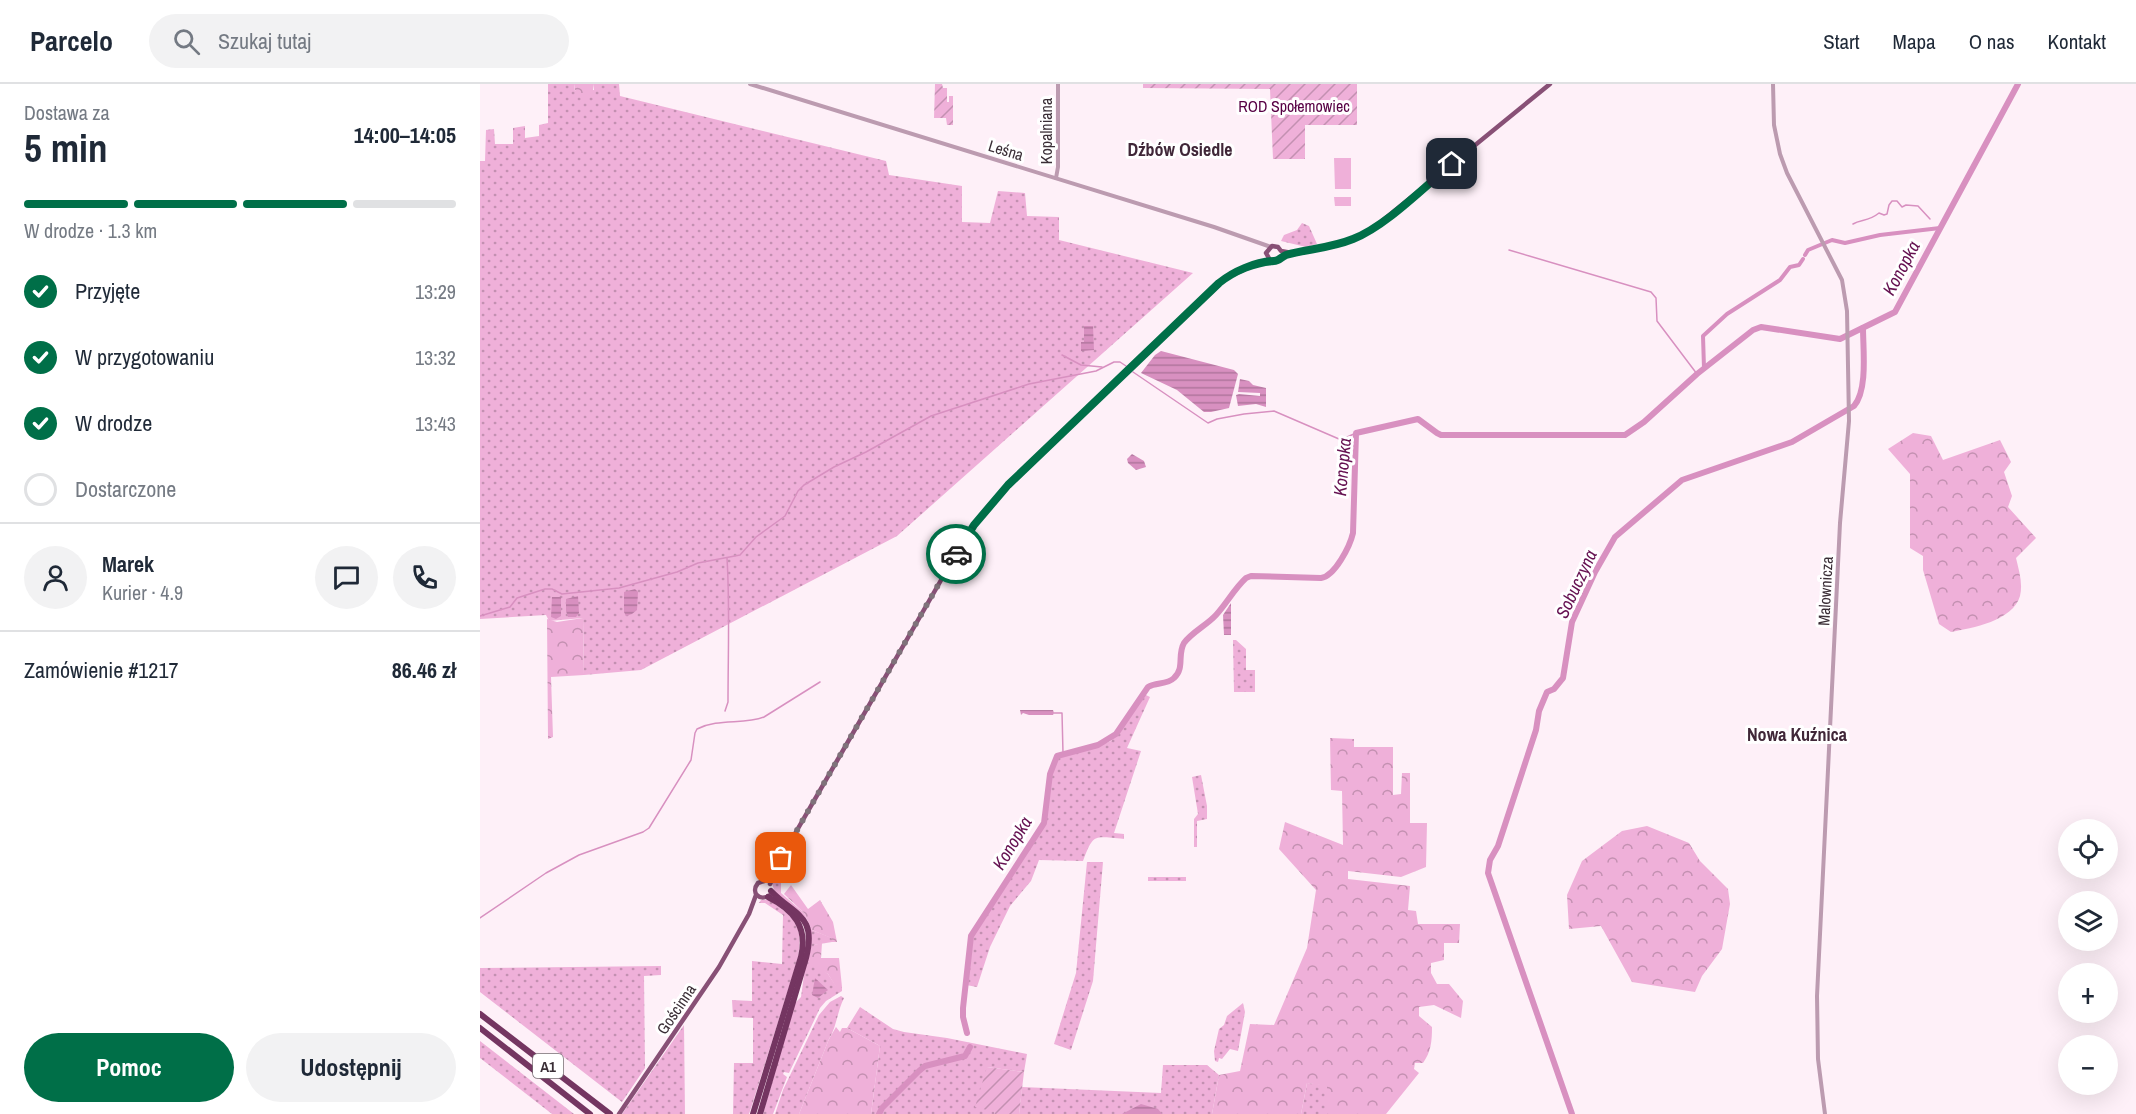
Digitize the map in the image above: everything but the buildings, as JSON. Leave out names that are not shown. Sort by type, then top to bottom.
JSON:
[{"type":"highway","points":[[752,1114],[758,1110],[804,939],[802,928],[794,916],[765,891]]},
{"type":"highway","name":"A1","points":[[480,1014],[610,1114]]},
{"type":"highway","name":"A1","points":[[480,1028],[589,1113]]},
{"type":"main road","points":[[1281,254],[1343,243],[1371,230],[1550,84]]},
{"type":"main road","points":[[1271,247],[1278,247],[1281,254],[1276,261],[1268,256],[1271,247]]},
{"type":"main road","name":"Gościnna","points":[[619,1114],[713,976],[765,891],[776,867],[974,525],[1008,485],[1219,283],[1233,273],[1254,265],[1268,256]]},
{"type":"street","name":"Leśna","points":[[750,84],[1271,247]]},
{"type":"street","name":"Kopalniana","points":[[1056,178],[1058,84]]},
{"type":"street","name":"Malownicza","points":[[1773,84],[1774,125],[1780,154],[1787,173],[1842,280],[1846,300],[1848,414],[1839,546],[1817,996],[1818,1059],[1825,1114]]},
{"type":"street","name":"Leśna","points":[[1254,240],[1264,247],[1268,256]]},
{"type":"green space","points":[[548,84],[574,84],[575,91],[594,90],[594,84],[619,84],[620,96],[886,161],[889,175],[962,186],[962,222],[990,223],[998,191],[1025,193],[1027,216],[1059,217],[1059,240],[1193,273],[897,536],[641,670],[584,675],[583,618],[549,621],[546,615],[480,619],[480,161],[485,161],[486,130],[494,129],[495,144],[513,144],[513,128],[525,126],[525,138],[539,136],[539,125],[548,123]]},
{"type":"green space","points":[[574,84],[594,84],[592,96],[589,98],[576,95]]},
{"type":"green space","points":[[935,84],[942,84],[943,88],[947,88],[947,102],[949,102],[949,96],[953,96],[953,125],[947,125],[946,118],[934,118]]},
{"type":"green space","name":"ROD Społemowiec","points":[[1143,84],[1357,84],[1357,125],[1305,125],[1305,159],[1273,159],[1270,89],[1143,88]]},
{"type":"green space","points":[[1334,158],[1351,158],[1351,189],[1335,189]]},
{"type":"green space","points":[[1334,197],[1351,197],[1351,206],[1335,206]]},
{"type":"green space","points":[[1302,223],[1309,226],[1317,244],[1306,247],[1281,241],[1284,235],[1297,230]]},
{"type":"green space","points":[[1913,433],[1931,436],[1943,460],[2000,440],[2011,462],[2004,472],[2012,496],[2008,507],[2036,538],[2016,558],[2021,586],[2016,605],[2009,612],[1991,622],[1951,632],[1939,624],[1923,570],[1923,556],[1910,548],[1910,474],[1888,449]]},
{"type":"green space","points":[[583,618],[584,675],[551,677],[553,737],[548,739],[547,619],[557,622]]},
{"type":"green space","points":[[1233,640],[1246,649],[1246,670],[1255,670],[1255,692],[1234,692]]},
{"type":"green space","points":[[1144,694],[1150,697],[1127,748],[1141,751],[1114,833],[1124,834],[1124,839],[1096,838],[1083,861],[1039,860],[1031,881],[1010,906],[990,947],[977,987],[966,985],[973,936],[1046,823],[1052,773],[1056,760],[1060,756],[1091,749],[1111,741]]},
{"type":"green space","points":[[1330,738],[1354,739],[1354,747],[1393,747],[1393,795],[1401,794],[1402,773],[1410,773],[1410,823],[1427,823],[1426,867],[1401,877],[1348,871],[1348,879],[1410,886],[1408,910],[1416,911],[1418,924],[1460,924],[1459,943],[1444,943],[1444,960],[1431,963],[1431,973],[1437,984],[1449,984],[1463,1001],[1461,1018],[1434,1005],[1419,1007],[1419,1016],[1432,1027],[1429,1050],[1423,1063],[1415,1063],[1414,1069],[1419,1073],[1386,1114],[1327,1114],[1327,1086],[1307,1083],[1301,1114],[1212,1114],[1219,1075],[1240,1071],[1250,1024],[1274,1025],[1307,948],[1316,890],[1279,849],[1285,822],[1343,845],[1342,791],[1331,790]]},
{"type":"green space","points":[[1201,775],[1207,819],[1197,821],[1197,847],[1194,847],[1194,819],[1198,814],[1192,777]]},
{"type":"green space","points":[[1647,826],[1689,843],[1700,861],[1728,889],[1730,904],[1722,949],[1702,976],[1695,992],[1632,982],[1601,926],[1569,929],[1567,895],[1582,861],[1622,831]]},
{"type":"green space","points":[[1087,862],[1103,862],[1093,981],[1071,1050],[1054,1044],[1076,973]]},
{"type":"green space","points":[[781,864],[781,893],[804,913],[812,930],[832,938],[832,942],[814,945],[818,966],[828,974],[836,986],[842,987],[842,991],[826,1001],[820,1008],[789,1073],[784,1072],[783,1074],[787,1077],[773,1114],[763,1114],[794,1004],[801,997],[810,932],[774,890],[772,883]]},
{"type":"green space","points":[[1148,877],[1186,877],[1186,881],[1148,881]]},
{"type":"green space","points":[[791,885],[808,909],[820,900],[833,922],[837,942],[832,942],[831,938],[812,930],[804,913],[784,894]]},
{"type":"green space","points":[[761,900],[769,900],[786,912],[796,923],[799,937],[798,958],[749,1114],[733,1114],[734,1063],[753,1063],[753,1018],[733,1017],[732,1000],[752,1001],[752,961],[782,964],[783,915],[765,903],[759,903]]},
{"type":"green space","points":[[822,943],[821,958],[839,958],[842,987],[836,987],[828,974],[809,963],[814,945]]},
{"type":"green space","points":[[661,966],[661,975],[644,976],[645,1068],[622,1102],[480,992],[480,968]]},
{"type":"green space","points":[[841,996],[844,998],[834,1029],[799,1114],[775,1114],[783,1090],[819,1015],[830,1002]]},
{"type":"green space","points":[[1243,1003],[1245,1012],[1238,1051],[1230,1049],[1222,1059],[1215,1061],[1214,1051],[1219,1029],[1224,1025],[1227,1016]]},
{"type":"green space","points":[[860,1007],[893,1029],[1027,1054],[1024,1072],[987,1067],[995,1114],[871,1114],[880,1046],[847,1028]]},
{"type":"green space","points":[[684,1025],[685,1114],[622,1114]]},
{"type":"green space","points":[[836,1027],[840,1032],[842,1028],[847,1028],[880,1046],[871,1114],[799,1114],[829,1039]]},
{"type":"green space","points":[[480,1041],[574,1114],[552,1114],[480,1058]]},
{"type":"green space","points":[[1163,1065],[1207,1065],[1219,1075],[1212,1114],[1019,1114],[1022,1087],[1161,1093]]},
{"type":"green space","points":[[987,1067],[1024,1072],[1019,1114],[995,1114],[995,1112],[975,1107]]},
{"type":"green space","points":[[1307,1083],[1327,1085],[1327,1114],[1301,1114]]},
{"type":"shaded area","points":[[1084,326],[1093,326],[1094,350],[1081,351],[1081,342],[1084,342]]},
{"type":"shaded area","points":[[1161,351],[1234,370],[1238,374],[1229,408],[1204,412],[1177,390],[1141,373]]},
{"type":"shaded area","points":[[1240,379],[1266,388],[1266,407],[1256,404],[1238,406],[1236,395],[1260,396],[1260,393],[1238,392]]},
{"type":"shaded area","points":[[1132,454],[1144,461],[1146,467],[1136,470],[1128,463],[1127,459]]},
{"type":"shaded area","points":[[635,589],[638,592],[637,610],[626,616],[624,592]]},
{"type":"shaded area","points":[[578,596],[579,613],[576,617],[568,617],[566,599]]},
{"type":"shaded area","points":[[552,597],[561,597],[561,616],[556,619],[551,617]]},
{"type":"shaded area","points":[[1231,603],[1231,635],[1224,635],[1223,615]]},
{"type":"shaded area","points":[[1020,710],[1053,710],[1054,713],[1053,715],[1023,713],[1021,715]]},
{"type":"shaded area","points":[[815,978],[828,990],[818,998],[812,995]]},
{"type":"shaded area","points":[[1141,1104],[1158,1109],[1162,1114],[1122,1114]]},
{"type":"waterway","name":"Konopka","points":[[967,1033],[963,1008],[971,936],[1044,823],[1050,774],[1057,756],[1098,745],[1116,734],[1148,687],[1168,682],[1174,678],[1179,670],[1184,643],[1216,615],[1246,578],[1251,576],[1321,578],[1331,572],[1349,545],[1353,533],[1356,433],[1418,419],[1441,435],[1625,435],[1644,422],[1697,374],[1753,330],[1761,327],[1840,339],[1895,312],[2018,84]]},
{"type":"waterway","points":[[1853,224],[1879,213],[1887,214],[1892,201],[1897,201],[1902,207],[1918,206],[1930,219]]},
{"type":"waterway","points":[[1805,255],[1808,250],[1832,240],[1845,243],[1880,235],[1940,228]]},
{"type":"waterway","points":[[1509,250],[1651,292],[1656,298],[1657,321],[1697,374]]},
{"type":"waterway","points":[[1704,368],[1703,336],[1727,314],[1780,280],[1790,267],[1799,265],[1803,259]]},
{"type":"waterway","name":"Sobuczyna","points":[[1572,1114],[1488,873],[1490,860],[1498,846],[1536,730],[1539,711],[1547,692],[1554,689],[1563,678],[1572,622],[1595,572],[1615,537],[1682,480],[1792,442],[1854,406],[1863,380],[1863,328]]},
{"type":"waterway","points":[[1062,355],[1081,365],[1102,367]]},
{"type":"waterway","points":[[480,616],[510,607],[517,598],[545,589],[552,589],[562,594],[619,588],[677,572],[698,563],[740,555],[756,537],[785,516],[798,491],[804,485],[931,416],[1029,384],[1096,371],[1114,362],[1120,362],[1126,366]]},
{"type":"waterway","points":[[1133,372],[1208,423],[1244,414],[1274,411],[1339,439],[1356,433]]},
{"type":"waterway","points":[[725,711],[728,702],[727,558]]},
{"type":"waterway","points":[[480,918],[546,873],[579,855],[649,828],[691,760],[697,729],[714,724],[764,717],[820,682]]},
{"type":"waterway","points":[[1054,713],[1062,713],[1063,753]]},
{"type":"waterway","name":"Konopka","points":[[879,1114],[882,1108],[925,1066],[965,1056],[970,1047]]},
{"type":"way so far","points":[[781,858],[956,554]]},
{"type":"district","name":"Dźbów Osiedle","points":[[1180,149]]},
{"type":"district","name":"Nowa Kuźnica","points":[[1797,734]]},
{"type":"route","points":[[956,554],[974,525],[1008,485],[1219,283],[1233,273],[1264,261],[1276,261],[1294,253],[1343,243],[1371,230],[1452,164]]}]
